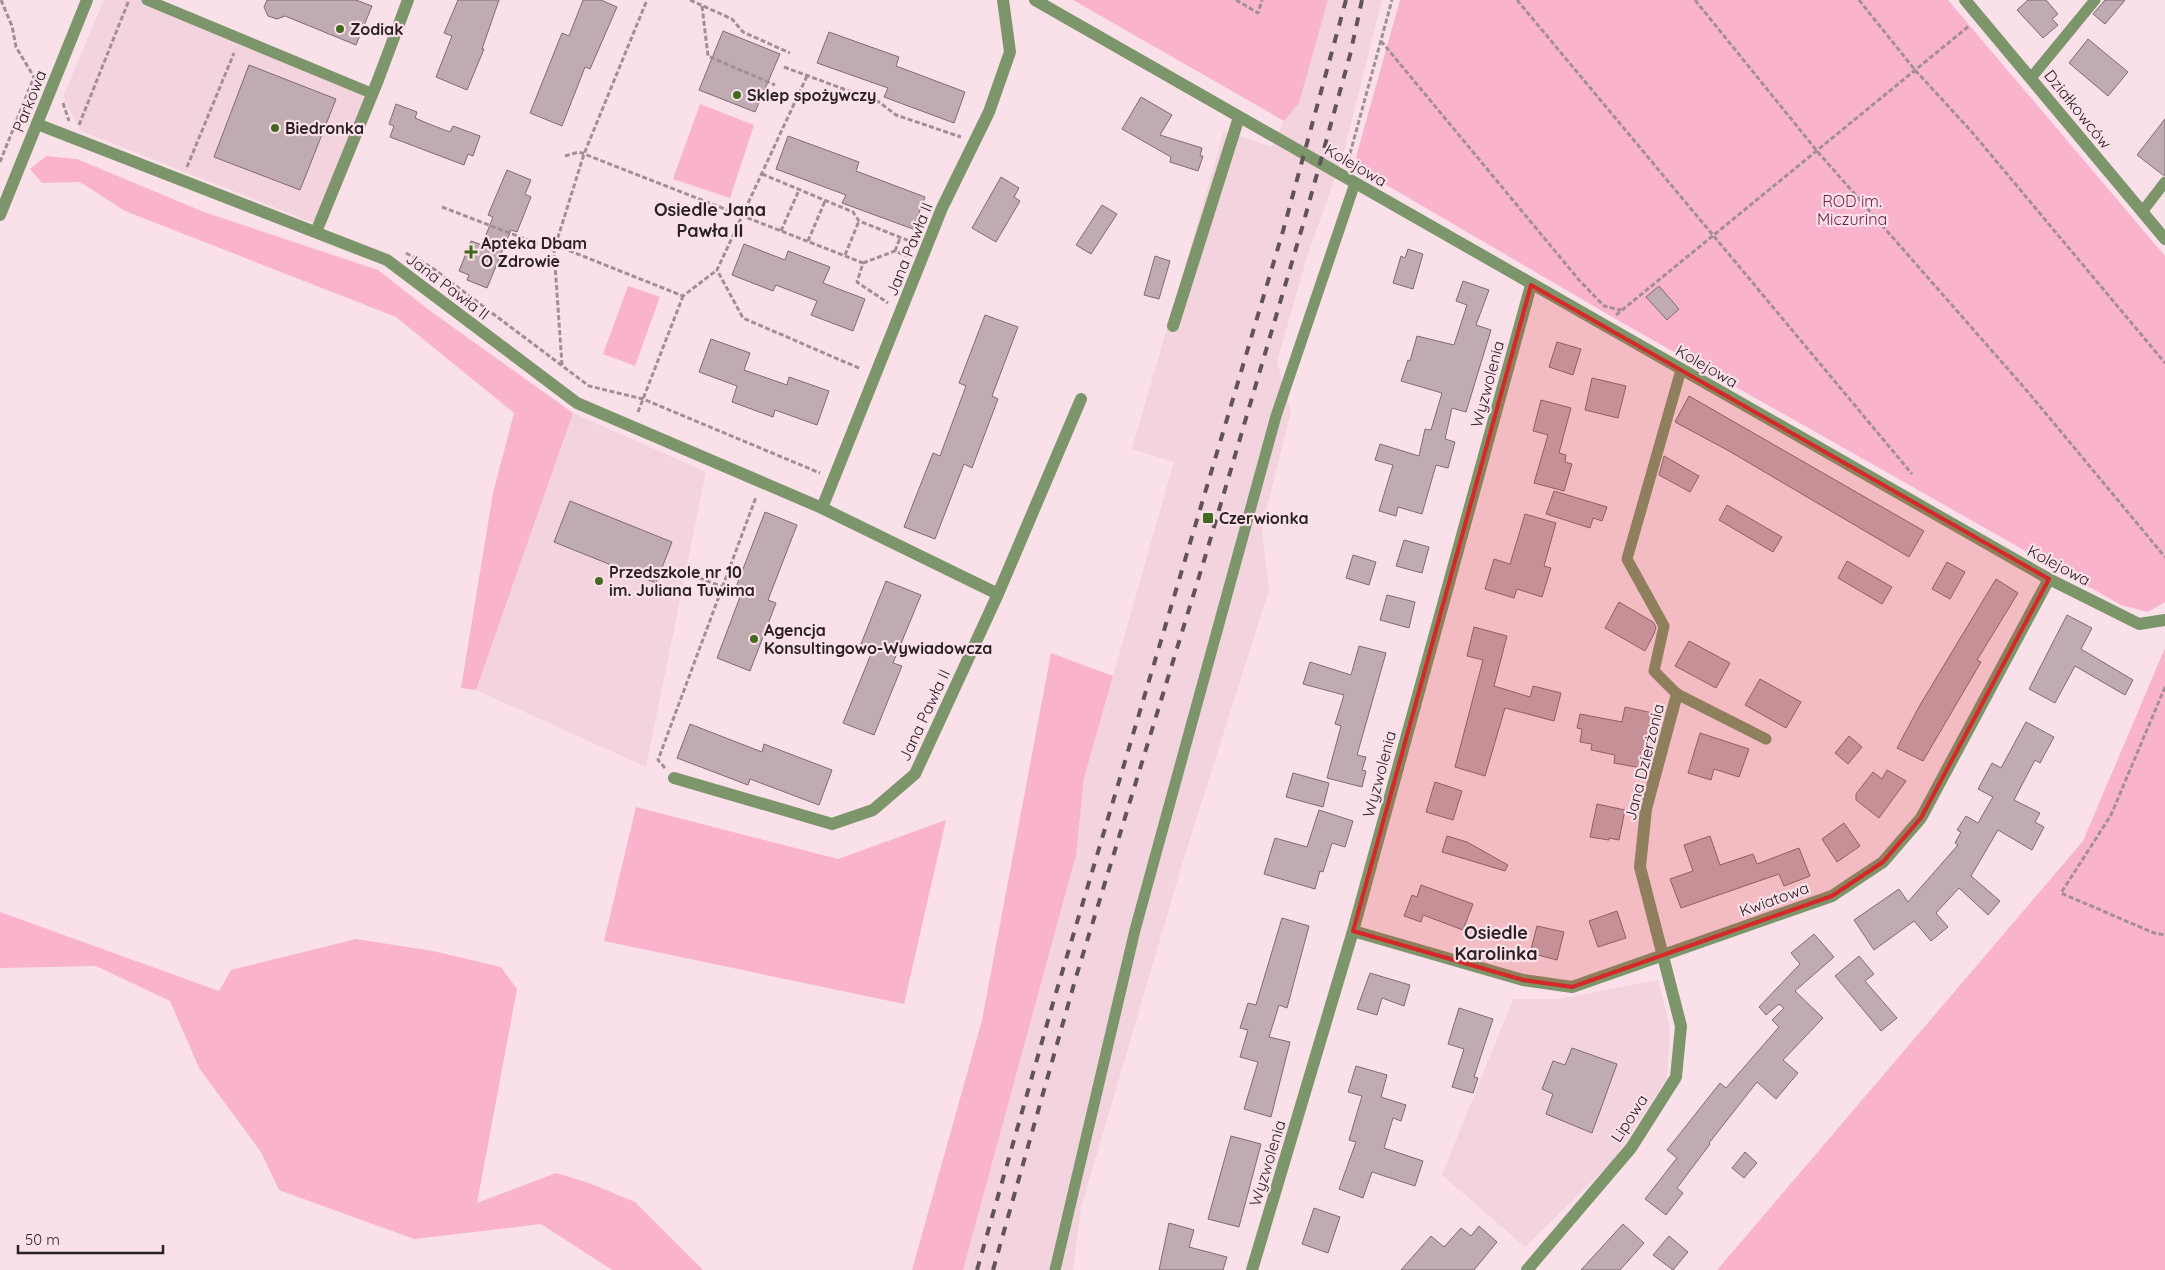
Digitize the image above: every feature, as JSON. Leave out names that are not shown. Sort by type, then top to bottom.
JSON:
[{"type":"street","name":"Parkowa","points":[[0,215],[87,0]]},
{"type":"street","points":[[316,232],[378,80],[408,0]]},
{"type":"street","name":"Jana Pawła II","points":[[822,508],[942,208],[989,112],[1010,52],[1003,0]]},
{"type":"street","name":"Kolejowa","points":[[1035,0],[1531,285],[2049,579],[2139,624],[2165,620]]},
{"type":"street","name":"Działkowców","points":[[1965,0],[2165,239]]},
{"type":"street","points":[[1172,326],[1239,116]]},
{"type":"street","name":"Jana Pawła II","points":[[37,124],[387,260],[576,403],[822,508],[998,594]]},
{"type":"street","name":"Wyzwolenia","points":[[1252,1270],[1353,931],[1531,285]]},
{"type":"street","name":"Jana Pawła II","points":[[674,778],[832,824],[873,810],[915,774],[998,594],[1081,399]]},
{"type":"street","name":"Kwiatowa","points":[[1353,931],[1523,980],[1572,988],[1832,896],[1883,862],[1921,818],[2049,579]]},
{"type":"street","name":"Jana Dzierżonia","points":[[1663,956],[1640,867],[1646,809],[1677,694]]},
{"type":"street","name":"Lipowa","points":[[1527,1270],[1631,1148],[1676,1077],[1681,1026],[1663,956]]},
{"type":"lane","points":[[147,0],[372,93]]},
{"type":"lane","points":[[2031,78],[2094,0]]},
{"type":"lane","points":[[1055,1270],[1135,930],[1276,416],[1349,180]]},
{"type":"lane","points":[[2142,212],[2165,182]]},
{"type":"lane","points":[[1682,370],[1627,559],[1664,626],[1654,671],[1677,694],[1766,739]]},
{"type":"path","points":[[1,0],[12,26],[16,46],[34,77],[53,86]]},
{"type":"path","points":[[74,138],[129,0]]},
{"type":"path","points":[[564,393],[554,250],[584,154],[647,0]]},
{"type":"path","points":[[690,0],[732,20],[743,32],[790,53]]},
{"type":"path","points":[[1236,0],[1258,12],[1262,0]]},
{"type":"path","points":[[1349,180],[1392,0]]},
{"type":"path","points":[[1517,0],[1912,474]]},
{"type":"path","points":[[1695,0],[1817,150],[2028,392],[2165,556]]},
{"type":"path","points":[[1859,0],[1915,70],[1971,131],[2165,363]]},
{"type":"path","points":[[702,6],[708,56],[775,85]]},
{"type":"path","points":[[1607,328],[1622,310],[1980,18]]},
{"type":"path","points":[[186,170],[240,38]]},
{"type":"path","points":[[1381,41],[1579,280],[1604,306],[1622,310]]},
{"type":"path","points":[[784,67],[878,102],[896,115],[974,142]]},
{"type":"path","points":[[632,427],[683,296],[717,270],[807,76]]},
{"type":"path","points":[[0,162],[34,77]]},
{"type":"path","points":[[565,156],[579,152],[863,263],[895,251],[920,262]]},
{"type":"path","points":[[762,174],[853,212],[859,221],[926,248]]},
{"type":"path","points":[[781,231],[799,190]]},
{"type":"path","points":[[808,241],[825,201]]},
{"type":"path","points":[[442,207],[554,250]]},
{"type":"path","points":[[845,255],[859,221]]},
{"type":"path","points":[[895,251],[900,238]]},
{"type":"path","points":[[556,246],[683,296]]},
{"type":"path","points":[[863,263],[857,282],[901,312]]},
{"type":"path","points":[[717,270],[743,318],[875,375]]},
{"type":"path","points":[[674,778],[658,760],[762,482]]},
{"type":"path","points":[[678,570],[723,587]]},
{"type":"path","points":[[2165,687],[2111,815],[2061,893],[2154,933],[2165,935]]},
{"type":"highlighted area","points":[[1531,285],[2049,579],[1921,818],[1883,862],[1832,896],[1572,987],[1523,980],[1353,931]]},
{"type":"shaded area","points":[[104,0],[147,0],[371,93],[319,225],[81,131],[63,97]]},
{"type":"shaded area","points":[[1328,0],[1382,0],[1343,155],[1307,257],[1277,362],[1291,411],[1262,528],[1269,590],[1184,858],[1081,1208],[1073,1270],[963,1270],[1076,855],[1084,778],[1174,462],[1132,449],[1224,131],[1272,147],[1284,121],[1299,103]]},
{"type":"shaded area","name":"Przedszkole nr 10 im. Juliana Tuwima","points":[[573,413],[706,472],[646,767],[476,690]]},
{"type":"shaded area","points":[[1658,980],[1670,1027],[1667,1078],[1612,1162],[1525,1247],[1442,1175],[1513,999],[1559,999]]},
{"type":"green space","points":[[1073,0],[1328,0],[1299,103],[1284,121]]},
{"type":"green space","name":"ROD im. Miczurina","points":[[1400,0],[1948,0],[2165,256],[2165,602],[2148,612],[2121,605],[1614,318],[1361,170],[1356,157]]},
{"type":"green space","points":[[700,104],[754,125],[730,198],[673,179]]},
{"type":"green space","points":[[46,156],[77,159],[204,212],[378,270],[429,310],[573,413],[476,690],[461,688],[493,493],[514,413],[396,317],[125,211],[80,182],[42,183],[30,169]]},
{"type":"green space","points":[[628,286],[660,297],[635,366],[603,354]]},
{"type":"green space","points":[[2165,648],[2165,1270],[1717,1270],[2083,841]]},
{"type":"green space","points":[[1051,653],[1113,676],[1084,778],[1076,855],[963,1270],[912,1270],[982,1020]]},
{"type":"green space","points":[[636,807],[838,859],[946,820],[904,1004],[604,941]]},
{"type":"green space","points":[[0,912],[219,991],[231,970],[356,939],[433,951],[501,967],[517,989],[477,1203],[556,1173],[589,1183],[635,1202],[703,1270],[612,1270],[541,1224],[414,1239],[279,1190],[261,1152],[199,1068],[170,1001],[96,966],[0,968]]},
{"type":"building","name":"Zodiak","points":[[267,0],[356,0],[372,6],[356,45],[285,16],[277,19],[268,16],[264,7]]},
{"type":"building","points":[[458,0],[499,0],[482,49],[484,49],[467,90],[436,77],[452,36],[444,33]]},
{"type":"building","points":[[583,0],[601,0],[617,7],[590,69],[585,67],[562,126],[530,113],[562,33],[569,36]]},
{"type":"building","points":[[2028,0],[2046,0],[2058,14],[2052,19],[2058,25],[2043,38],[2017,10]]},
{"type":"building","points":[[2105,0],[2125,0],[2105,24],[2093,14]]},
{"type":"building","points":[[723,31],[780,54],[755,112],[699,90]]},
{"type":"building","points":[[829,32],[899,57],[896,66],[965,92],[954,123],[884,97],[888,88],[817,63]]},
{"type":"building","points":[[2088,39],[2128,72],[2108,96],[2069,63]]},
{"type":"building","name":"Biedronka","points":[[249,65],[336,99],[300,190],[214,157]]},
{"type":"building","points":[[1141,97],[1172,115],[1160,135],[1202,148],[1200,156],[1203,156],[1198,171],[1170,162],[1171,157],[1122,129]]},
{"type":"building","points":[[396,104],[417,112],[415,118],[450,132],[453,126],[480,136],[473,156],[468,154],[464,165],[390,137],[394,126],[389,124]]},
{"type":"building","points":[[2165,119],[2165,175],[2163,175],[2137,155]]},
{"type":"building","points":[[788,136],[859,162],[856,171],[925,197],[913,229],[842,203],[846,195],[776,169]]},
{"type":"building","points":[[507,170],[531,180],[525,194],[531,197],[517,232],[511,230],[487,288],[467,280],[469,275],[459,271],[471,241],[482,245],[493,217],[488,215]]},
{"type":"building","points":[[1001,177],[1019,188],[1014,197],[1020,201],[996,242],[972,228]]},
{"type":"building","points":[[1102,205],[1117,214],[1091,254],[1076,245]]},
{"type":"building","points":[[744,244],[785,260],[788,251],[830,267],[823,283],[865,299],[853,331],[811,315],[817,301],[776,285],[773,291],[732,275]]},
{"type":"building","points":[[1408,249],[1423,254],[1413,289],[1393,283],[1401,256],[1405,258]]},
{"type":"building","points":[[1155,256],[1170,261],[1159,299],[1144,295]]},
{"type":"building","points":[[1463,281],[1489,290],[1476,325],[1491,330],[1466,412],[1452,408],[1445,439],[1455,442],[1448,468],[1436,465],[1422,514],[1398,507],[1396,516],[1379,511],[1393,465],[1375,460],[1380,444],[1419,456],[1425,429],[1431,430],[1442,393],[1401,381],[1408,360],[1410,361],[1417,336],[1454,345],[1467,305],[1456,301]]},
{"type":"building","points":[[1659,286],[1679,309],[1667,320],[1646,297]]},
{"type":"building","points":[[985,315],[1018,327],[992,396],[998,399],[972,468],[964,464],[935,539],[904,527],[933,453],[940,456],[966,386],[959,383]]},
{"type":"building","points":[[711,339],[750,353],[744,370],[787,385],[789,377],[829,391],[817,425],[775,410],[773,417],[732,402],[737,386],[699,372]]},
{"type":"building","points":[[1557,342],[1581,349],[1573,375],[1549,367]]},
{"type":"building","points":[[1592,378],[1626,386],[1618,418],[1585,410]]},
{"type":"building","points":[[1689,396],[1924,531],[1909,557],[1729,451],[1675,422]]},
{"type":"building","points":[[1541,400],[1571,408],[1559,453],[1566,455],[1565,462],[1572,464],[1564,491],[1534,483],[1548,435],[1533,431]]},
{"type":"building","points":[[1664,456],[1699,476],[1690,492],[1659,475]]},
{"type":"building","points":[[1554,491],[1607,507],[1602,521],[1593,518],[1590,528],[1546,514]]},
{"type":"building","points":[[570,501],[672,542],[656,583],[554,542]]},
{"type":"building","points":[[1727,505],[1782,537],[1773,552],[1719,520]]},
{"type":"building","points":[[765,512],[797,525],[768,600],[776,603],[750,671],[717,658],[743,589],[736,587]]},
{"type":"building","points":[[1525,514],[1556,523],[1544,566],[1551,568],[1542,597],[1517,589],[1514,598],[1485,589],[1494,559],[1510,564]]},
{"type":"building","points":[[1404,540],[1429,547],[1422,573],[1396,566]]},
{"type":"building","points":[[1353,555],[1376,562],[1369,585],[1346,578]]},
{"type":"building","points":[[1847,561],[1892,587],[1882,604],[1838,578]]},
{"type":"building","points":[[1947,562],[1965,572],[1950,599],[1932,589]]},
{"type":"building","points":[[1996,579],[2018,593],[1977,660],[1981,662],[1923,761],[1897,748],[1920,705]]},
{"type":"building","points":[[886,581],[921,595],[893,663],[902,666],[874,735],[843,723],[871,654],[859,649]]},
{"type":"building","points":[[1387,595],[1415,602],[1409,628],[1380,620]]},
{"type":"building","points":[[1619,602],[1653,622],[1656,627],[1645,651],[1605,628]]},
{"type":"building","points":[[2067,615],[2092,628],[2081,649],[2133,680],[2125,695],[2075,666],[2055,703],[2029,689]]},
{"type":"building","points":[[1474,627],[1507,636],[1494,686],[1530,697],[1533,686],[1561,693],[1554,721],[1505,708],[1485,776],[1455,767],[1483,660],[1467,656]]},
{"type":"building","points":[[1689,641],[1730,663],[1716,688],[1675,666]]},
{"type":"building","points":[[1359,646],[1386,653],[1357,755],[1366,757],[1362,770],[1366,771],[1362,787],[1327,778],[1341,726],[1335,724],[1344,695],[1303,684],[1310,662],[1351,675]]},
{"type":"building","points":[[1760,679],[1801,702],[1786,728],[1745,705]]},
{"type":"building","points":[[1625,707],[1653,713],[1641,768],[1614,763],[1615,755],[1591,750],[1592,744],[1580,742],[1582,729],[1577,728],[1580,714],[1622,722]]},
{"type":"building","points":[[2026,722],[2054,737],[2040,763],[2035,760],[2014,800],[2040,813],[2035,822],[2044,827],[2032,850],[1998,830],[1971,876],[2000,901],[1988,915],[1959,888],[1936,913],[1948,927],[1931,941],[1914,921],[1874,950],[1854,920],[1899,889],[1908,902],[1958,845],[1955,843],[1961,832],[1957,830],[1966,816],[1978,823],[1993,797],[1978,789],[1992,763],[2001,768]]},
{"type":"building","points":[[690,724],[762,752],[764,744],[832,770],[819,805],[750,779],[748,785],[677,758]]},
{"type":"building","points":[[1700,733],[1749,749],[1739,777],[1714,769],[1711,780],[1688,773]]},
{"type":"building","points":[[1849,736],[1862,747],[1848,764],[1835,753]]},
{"type":"building","points":[[1887,770],[1906,781],[1879,818],[1856,800],[1856,794],[1873,772],[1882,779]]},
{"type":"building","points":[[1293,773],[1329,783],[1323,807],[1286,797]]},
{"type":"building","points":[[1435,782],[1462,791],[1453,820],[1426,812]]},
{"type":"building","points":[[1597,804],[1625,810],[1619,840],[1590,837]]},
{"type":"building","points":[[1319,810],[1353,821],[1345,847],[1332,843],[1323,872],[1320,871],[1315,889],[1264,874],[1275,838],[1307,847]]},
{"type":"building","points":[[1844,823],[1860,846],[1837,862],[1822,839]]},
{"type":"building","points":[[1447,836],[1467,842],[1508,865],[1505,871],[1442,852]]},
{"type":"building","points":[[1710,836],[1720,865],[1753,854],[1757,864],[1799,848],[1810,876],[1784,886],[1779,874],[1681,908],[1670,879],[1693,871],[1684,845]]},
{"type":"building","points":[[1421,885],[1473,904],[1463,930],[1423,915],[1421,922],[1404,916],[1412,895],[1417,897]]},
{"type":"building","points":[[1617,911],[1626,938],[1598,947],[1589,921]]},
{"type":"building","points":[[1282,918],[1309,926],[1287,1008],[1279,1005],[1269,1037],[1290,1042],[1271,1117],[1244,1109],[1258,1062],[1240,1057],[1248,1030],[1240,1028],[1248,1003],[1256,1005]]},
{"type":"building","points":[[1537,926],[1564,932],[1557,960],[1530,953]]},
{"type":"building","points":[[1814,934],[1834,957],[1795,991],[1823,1018],[1783,1060],[1798,1073],[1776,1099],[1757,1082],[1709,1143],[1677,1188],[1683,1193],[1666,1215],[1645,1199],[1677,1158],[1667,1150],[1720,1083],[1726,1088],[1779,1027],[1772,1020],[1784,1008],[1779,1004],[1766,1015],[1759,1007],[1800,964],[1791,953]]},
{"type":"building","points":[[1859,956],[1874,974],[1865,981],[1897,1018],[1881,1031],[1835,976]]},
{"type":"building","points":[[1370,973],[1410,985],[1404,1006],[1382,998],[1377,1015],[1357,1009]]},
{"type":"building","points":[[1459,1008],[1493,1019],[1474,1077],[1478,1078],[1473,1093],[1452,1087],[1464,1049],[1448,1044]]},
{"type":"building","points":[[1572,1048],[1617,1064],[1592,1133],[1546,1114],[1553,1094],[1542,1089],[1553,1061],[1565,1065]]},
{"type":"building","points":[[1356,1066],[1387,1075],[1381,1097],[1406,1105],[1401,1121],[1393,1118],[1384,1148],[1423,1161],[1415,1186],[1372,1172],[1363,1198],[1339,1189],[1356,1142],[1349,1140],[1362,1096],[1348,1092]]},
{"type":"building","points":[[1231,1136],[1261,1144],[1239,1227],[1208,1219]]},
{"type":"building","points":[[1745,1152],[1757,1163],[1744,1178],[1732,1168]]},
{"type":"building","points":[[1314,1208],[1340,1217],[1328,1253],[1302,1244]]},
{"type":"building","points":[[1169,1223],[1194,1230],[1189,1247],[1227,1257],[1223,1270],[1159,1270]]},
{"type":"building","points":[[1623,1224],[1644,1243],[1620,1270],[1581,1270]]},
{"type":"building","points":[[1479,1226],[1497,1242],[1474,1270],[1401,1270],[1431,1236],[1444,1247],[1461,1228],[1471,1236]]},
{"type":"building","points":[[1669,1236],[1688,1252],[1673,1270],[1653,1255]]},
{"type":"railway","points":[[977,1270],[1053,1003],[1283,231],[1346,0]]},
{"type":"railway","points":[[993,1270],[1076,977],[1206,554],[1302,228],[1350,55],[1362,0]]},
{"type":"place","name":"Zodiak","points":[[340,29]]},
{"type":"place","name":"Sklep spożywczy","points":[[737,95]]},
{"type":"place","name":"Biedronka","points":[[275,128]]},
{"type":"place","name":"Apteka Dbam O Zdrowie","points":[[471,252]]},
{"type":"place","name":"Czerwionka","points":[[1208,518]]},
{"type":"place","name":"Przedszkole nr 10 im. Juliana Tuwima","points":[[599,581]]},
{"type":"place","name":"Agencja Konsultingowo-Wywiadowcza","points":[[754,639]]},
{"type":"district","name":"Osiedle Jana Pawła II","points":[[710,220]]},
{"type":"district","name":"Osiedle Karolinka","points":[[1496,943]]}]
